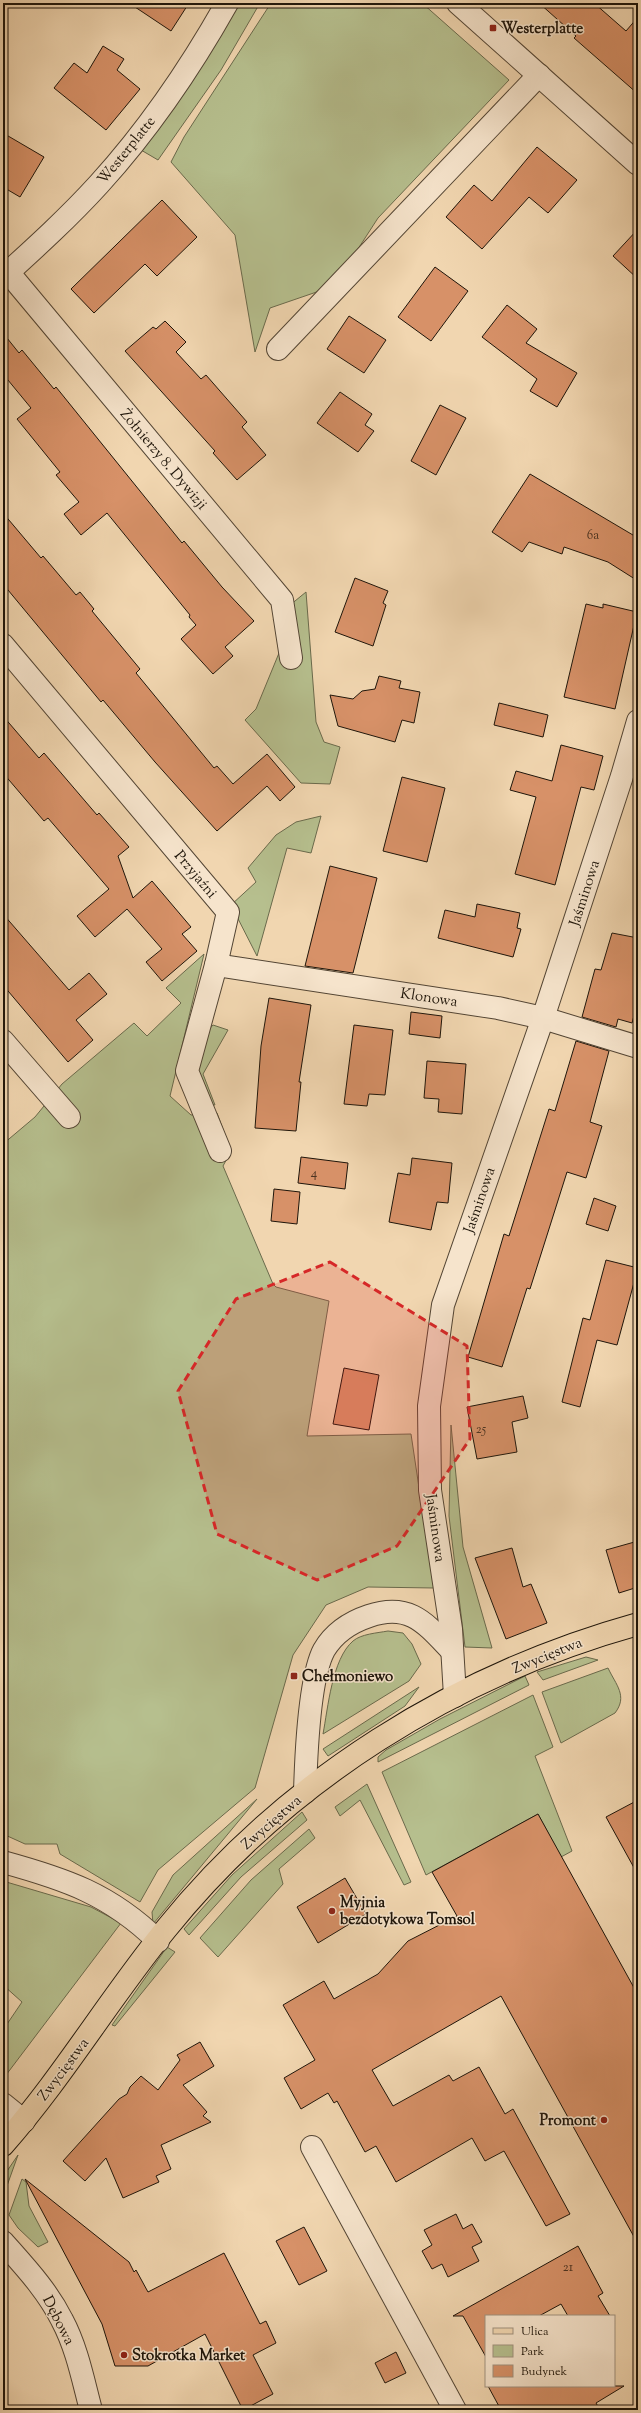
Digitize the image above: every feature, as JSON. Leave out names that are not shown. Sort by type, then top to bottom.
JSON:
[{"type":"main road","name":"Zwycięstwa","points":[[3,2145],[24,2121],[158,1941],[248,1840],[305,1792],[371,1744],[455,1696],[527,1661],[599,1635],[638,1624]]},
{"type":"street","name":"Westerplatte","points":[[6,275],[99,183],[153,118],[211,31],[227,3]]},
{"type":"street","points":[[458,3],[638,164]]},
{"type":"street","points":[[278,349],[539,75]]},
{"type":"street","name":"Żołnierzy 8. Dywizji","points":[[6,275],[282,600],[291,658]]},
{"type":"street","name":"Przyjaźni","points":[[3,645],[228,912],[216,965],[187,1071],[220,1151]]},
{"type":"street","name":"Jaśminowa","points":[[455,1696],[451,1629],[430,1490],[428,1406],[443,1305],[543,1018],[622,776],[638,720]]},
{"type":"street","name":"Klonowa","points":[[216,965],[498,1008],[543,1018],[638,1047]]},
{"type":"street","points":[[3,1041],[69,1117]]},
{"type":"street","points":[[305,1792],[306,1756],[317,1672],[324,1650],[338,1632],[357,1620],[381,1612],[406,1612],[423,1623],[452,1651]]},
{"type":"street","points":[[3,1862],[54,1876],[97,1895],[136,1919],[158,1941]]},
{"type":"street","points":[[3,2104],[24,2121]]},
{"type":"street","points":[[312,2147],[455,2410]]},
{"type":"street","name":"Dębowa","points":[[3,2242],[40,2284],[62,2319],[78,2359],[91,2410]]},
{"type":"highlighted area","points":[[330,1262],[467,1346],[470,1439],[397,1546],[317,1580],[217,1534],[178,1391],[236,1299]]},
{"type":"green space","points":[[240,3],[260,3],[221,70],[158,160],[141,150]]},
{"type":"green space","points":[[271,3],[422,3],[509,80],[378,218],[334,286],[270,308],[255,352],[235,235],[171,162],[184,137]]},
{"type":"green space","points":[[306,592],[316,722],[324,742],[340,747],[330,784],[301,783],[245,720],[256,709],[286,636],[273,619]]},
{"type":"green space","points":[[321,816],[311,853],[287,848],[257,956],[231,905],[256,882],[248,868],[276,835],[296,822]]},
{"type":"green space","points":[[204,954],[170,1096],[191,1115],[217,1113],[231,1151],[223,1166],[273,1284],[276,1287],[329,1301],[307,1436],[411,1434],[434,1588],[368,1587],[326,1605],[293,1655],[255,1788],[158,1870],[140,1902],[60,1854],[57,1844],[25,1844],[3,1834],[3,1144],[35,1117],[62,1084],[134,1023],[147,1036],[181,1003],[166,988]]},
{"type":"green space","points":[[213,1025],[228,1030],[203,1074],[215,1105],[200,1104],[197,1073],[199,1052],[206,1033]]},
{"type":"green space","points":[[451,1425],[463,1547],[492,1648],[465,1647],[449,1516]]},
{"type":"green space","points":[[388,1631],[403,1633],[412,1644],[421,1664],[409,1681],[323,1734],[332,1684],[340,1659],[346,1649],[353,1641],[360,1637]]},
{"type":"green space","points":[[586,1657],[598,1660],[543,1680],[537,1672]]},
{"type":"green space","points":[[608,1668],[621,1696],[619,1707],[615,1713],[561,1743],[542,1692]]},
{"type":"green space","points":[[525,1676],[529,1685],[378,1762],[378,1757],[386,1750],[440,1719]]},
{"type":"green space","points":[[419,1687],[405,1706],[328,1756],[323,1749]]},
{"type":"green space","points":[[533,1695],[553,1747],[535,1756],[572,1851],[561,1857],[538,1814],[426,1875],[382,1772]]},
{"type":"green space","points":[[367,1784],[411,1882],[404,1885],[360,1800],[340,1816],[335,1807]]},
{"type":"green space","points":[[257,1799],[153,1924],[152,1912],[173,1875]]},
{"type":"green space","points":[[302,1812],[307,1820],[241,1877],[189,1935],[184,1929],[232,1875]]},
{"type":"green space","points":[[309,1829],[315,1838],[279,1869],[283,1884],[218,1957],[200,1938],[251,1880]]},
{"type":"green space","points":[[3,1881],[91,1907],[121,1923],[3,2079],[3,2030],[22,2002],[3,1985]]},
{"type":"green space","points":[[167,1947],[175,1952],[115,2026],[112,2025]]},
{"type":"green space","points":[[18,2155],[3,2197],[3,2177]]},
{"type":"green space","points":[[22,2179],[26,2182],[29,2206],[48,2242],[38,2247],[18,2228],[9,2215]]},
{"type":"building","points":[[129,3],[189,3],[171,31]]},
{"type":"building","points":[[539,3],[594,3],[626,31],[638,17],[638,94],[574,38],[576,36]]},
{"type":"building","points":[[103,46],[124,59],[117,70],[140,89],[106,130],[54,88],[74,63],[87,73]]},
{"type":"building","points":[[3,133],[44,157],[20,197],[3,187]]},
{"type":"building","points":[[537,147],[577,180],[548,213],[529,197],[482,249],[446,217],[474,185],[492,201]]},
{"type":"building","points":[[162,200],[197,237],[157,276],[145,264],[94,313],[71,289]]},
{"type":"building","points":[[638,229],[638,279],[613,256]]},
{"type":"building","points":[[435,267],[468,291],[431,341],[398,317]]},
{"type":"building","points":[[507,305],[537,329],[526,343],[577,373],[557,407],[530,391],[537,379],[482,337]]},
{"type":"building","points":[[349,316],[386,340],[364,373],[327,349]]},
{"type":"building","points":[[165,321],[186,342],[176,352],[201,379],[206,375],[247,422],[242,427],[266,455],[237,480],[213,453],[215,451],[125,351],[153,327],[156,329]]},
{"type":"building","points":[[3,333],[19,353],[22,350],[54,389],[56,387],[182,543],[184,541],[222,587],[254,621],[225,647],[233,656],[213,674],[181,639],[196,625],[189,617],[190,615],[107,513],[81,535],[64,514],[79,502],[56,475],[60,472],[17,419],[31,408],[3,374]]},
{"type":"building","points":[[340,392],[372,414],[365,425],[374,431],[358,452],[317,423]]},
{"type":"building","points":[[440,405],[466,418],[436,475],[411,461]]},
{"type":"building","points":[[530,474],[638,538],[638,581],[608,562],[564,547],[562,554],[529,542],[522,552],[492,532]]},
{"type":"building","points":[[3,513],[41,558],[43,556],[76,595],[80,592],[94,609],[92,611],[140,669],[136,673],[214,768],[217,766],[233,784],[267,754],[295,787],[280,801],[267,786],[217,831],[155,762],[103,700],[101,702],[3,584]]},
{"type":"building","points":[[355,578],[388,591],[383,603],[386,605],[373,646],[335,632]]},
{"type":"building","points":[[586,604],[603,608],[603,604],[637,612],[615,709],[564,697]]},
{"type":"building","points":[[379,676],[401,681],[399,688],[420,692],[414,723],[402,720],[395,742],[338,726],[330,695],[353,699],[362,691],[375,689]]},
{"type":"building","points":[[499,703],[548,715],[543,737],[494,725]]},
{"type":"building","points":[[3,716],[39,758],[44,753],[97,815],[99,813],[129,847],[118,856],[133,898],[152,881],[191,927],[182,934],[197,951],[162,981],[146,962],[162,949],[127,909],[95,937],[77,916],[109,889],[48,818],[44,821],[3,773]]},
{"type":"building","points":[[561,745],[603,756],[594,790],[581,787],[555,885],[515,874],[536,797],[510,790],[516,771],[552,781]]},
{"type":"building","points":[[402,777],[445,788],[427,862],[383,851]]},
{"type":"building","points":[[330,866],[377,878],[353,973],[305,966]]},
{"type":"building","points":[[477,904],[520,913],[517,928],[521,929],[513,957],[438,938],[445,910],[475,917]]},
{"type":"building","points":[[3,914],[69,990],[89,973],[107,994],[76,1020],[93,1040],[68,1062],[3,985]]},
{"type":"building","points":[[612,933],[638,938],[638,1001],[632,1023],[618,1019],[616,1027],[582,1017],[595,969],[601,970]]},
{"type":"building","points":[[269,998],[311,1005],[299,1082],[301,1082],[296,1131],[255,1128],[261,1046]]},
{"type":"building","points":[[411,1012],[442,1016],[440,1038],[409,1034]]},
{"type":"building","points":[[354,1025],[393,1030],[385,1095],[369,1094],[367,1106],[344,1104]]},
{"type":"building","points":[[576,1041],[609,1051],[590,1122],[602,1126],[586,1178],[567,1172],[530,1289],[527,1288],[502,1367],[468,1357],[504,1234],[509,1236],[549,1109],[555,1111]]},
{"type":"building","points":[[427,1061],[466,1064],[462,1114],[438,1112],[439,1099],[424,1098]]},
{"type":"building","points":[[301,1157],[348,1163],[345,1189],[298,1183]]},
{"type":"building","points":[[412,1158],[452,1163],[448,1203],[437,1202],[431,1230],[389,1222],[398,1173],[410,1175]]},
{"type":"building","points":[[274,1189],[300,1192],[297,1224],[271,1221]]},
{"type":"building","points":[[594,1198],[616,1206],[608,1231],[586,1224]]},
{"type":"building","points":[[606,1260],[638,1268],[617,1345],[597,1340],[580,1407],[562,1402],[583,1318],[590,1320]]},
{"type":"building","points":[[344,1368],[379,1375],[369,1430],[333,1424]]},
{"type":"building","points":[[523,1396],[528,1418],[512,1422],[517,1452],[477,1459],[467,1407]]},
{"type":"building","points":[[638,1541],[638,1587],[619,1593],[606,1550]]},
{"type":"building","points":[[512,1548],[523,1587],[531,1584],[547,1623],[506,1639],[475,1558]]},
{"type":"building","points":[[638,1800],[638,1875],[606,1817]]},
{"type":"building","points":[[538,1814],[638,1995],[638,2244],[501,1996],[372,2070],[393,2106],[449,2075],[453,2081],[479,2067],[505,2114],[513,2109],[570,2214],[546,2226],[504,2151],[485,2161],[472,2138],[396,2182],[376,2146],[365,2152],[337,2101],[334,2103],[328,2093],[301,2109],[284,2078],[315,2060],[283,2005],[324,1981],[334,1999],[378,1974],[408,1941],[457,1916],[432,1872]]},
{"type":"building","name":"Myjnia bezdotykowa Tomsol","points":[[345,1878],[366,1914],[318,1943],[297,1907]]},
{"type":"building","points":[[200,2042],[214,2066],[183,2085],[207,2112],[203,2116],[211,2122],[161,2145],[171,2169],[156,2176],[159,2182],[123,2198],[106,2158],[85,2181],[63,2161],[119,2099],[127,2094],[130,2087],[141,2076],[158,2090],[180,2060],[177,2055]]},
{"type":"building","points":[[25,2179],[129,2262],[134,2272],[136,2270],[148,2292],[224,2253],[260,2324],[266,2321],[276,2343],[253,2355],[273,2394],[243,2410],[205,2334],[148,2366],[115,2366],[102,2324]]},
{"type":"building","points":[[456,2214],[463,2229],[472,2224],[482,2242],[472,2247],[479,2261],[448,2277],[442,2264],[432,2269],[422,2251],[432,2245],[424,2230]]},
{"type":"building","points":[[304,2227],[327,2271],[299,2285],[276,2241]]},
{"type":"building","points":[[578,2246],[603,2293],[598,2296],[609,2315],[567,2315],[561,2304],[541,2315],[485,2315],[485,2355],[463,2316],[453,2316]]},
{"type":"building","points":[[396,2352],[406,2373],[385,2383],[375,2363]]},
{"type":"building","points":[[624,2386],[596,2403],[600,2410],[501,2410],[489,2387]]},
{"type":"place","name":"Westerplatte","points":[[493,28]]},
{"type":"place","name":"Chełmoniewo","points":[[294,1676]]},
{"type":"place","name":"Myjnia bezdotykowa Tomsol","points":[[332,1911]]},
{"type":"place","name":"Promont","points":[[604,2120]]},
{"type":"place","name":"Stokrotka Market","points":[[124,2355]]}]
